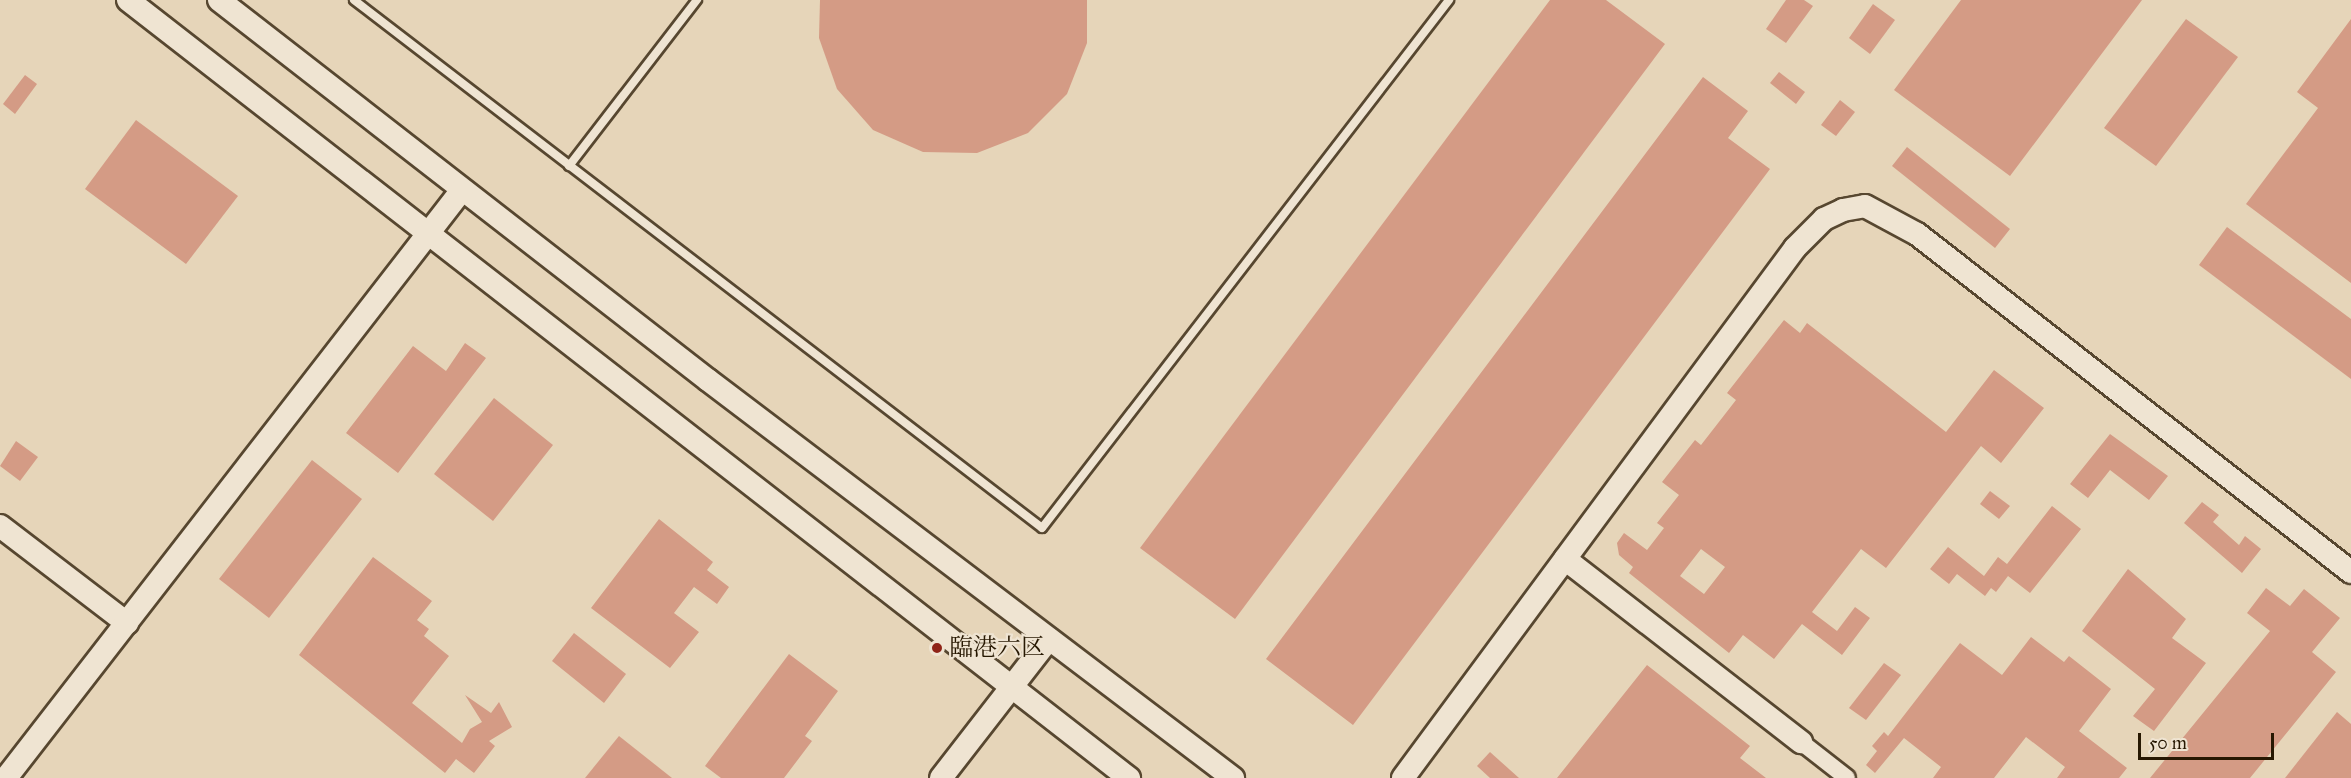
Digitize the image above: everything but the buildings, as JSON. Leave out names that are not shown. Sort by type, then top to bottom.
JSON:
[{"type":"street","points":[[128,0],[1129,778]]},
{"type":"street","points":[[219,0],[462,190],[1233,778]]},
{"type":"street","points":[[6,778],[462,190]]},
{"type":"street","points":[[1403,778],[1794,248],[1824,219],[1865,206],[1917,234],[2351,572]]},
{"type":"street","points":[[0,526],[127,623]]},
{"type":"street","points":[[1565,559],[1847,778]]},
{"type":"street","points":[[941,778],[1049,639]]},
{"type":"lane","points":[[354,0],[1042,528],[1449,0]]},
{"type":"lane","points":[[569,166],[698,0]]},
{"type":"place","name":"臨港六区","points":[[937,648]]}]
